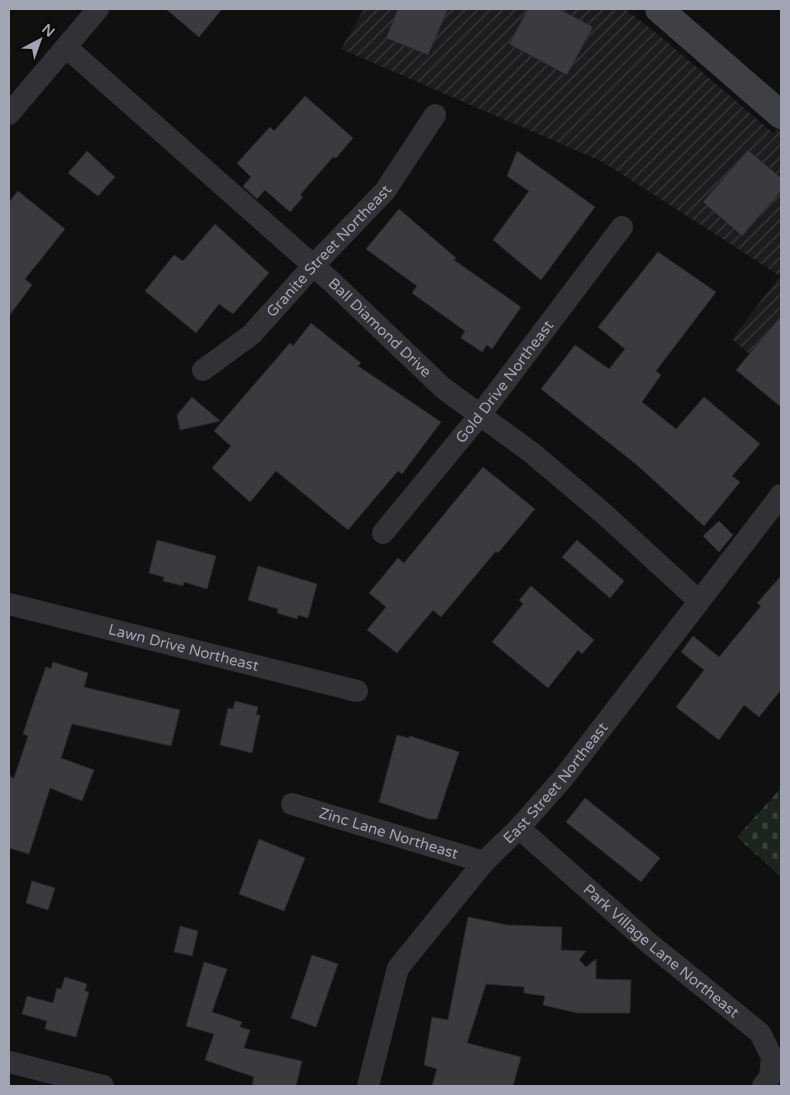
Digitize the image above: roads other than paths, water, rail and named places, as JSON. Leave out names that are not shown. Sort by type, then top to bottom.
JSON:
[{"type":"street","points":[[9,114],[98,9]]},
{"type":"street","points":[[659,9],[781,115]]},
{"type":"street","name":"Ball Diamond Drive","points":[[66,48],[313,266],[443,388],[532,453],[603,513],[699,601]]},
{"type":"street","name":"Granite Street Northeast","points":[[203,370],[252,334],[313,266],[385,191],[435,115]]},
{"type":"street","name":"Gold Drive Northeast","points":[[383,533],[480,415],[622,227]]},
{"type":"street","name":"East Street Northeast","points":[[368,1086],[398,968],[484,862],[520,828],[564,777],[781,495]]},
{"type":"street","name":"Lawn Drive Northeast","points":[[9,604],[357,691]]},
{"type":"street","name":"Zinc Lane Northeast","points":[[292,804],[484,862]]},
{"type":"street","name":"Park Village Lane Northeast","points":[[520,828],[650,944],[760,1033],[772,1057],[770,1077],[763,1086]]},
{"type":"street","points":[[9,1062],[103,1086]]}]
